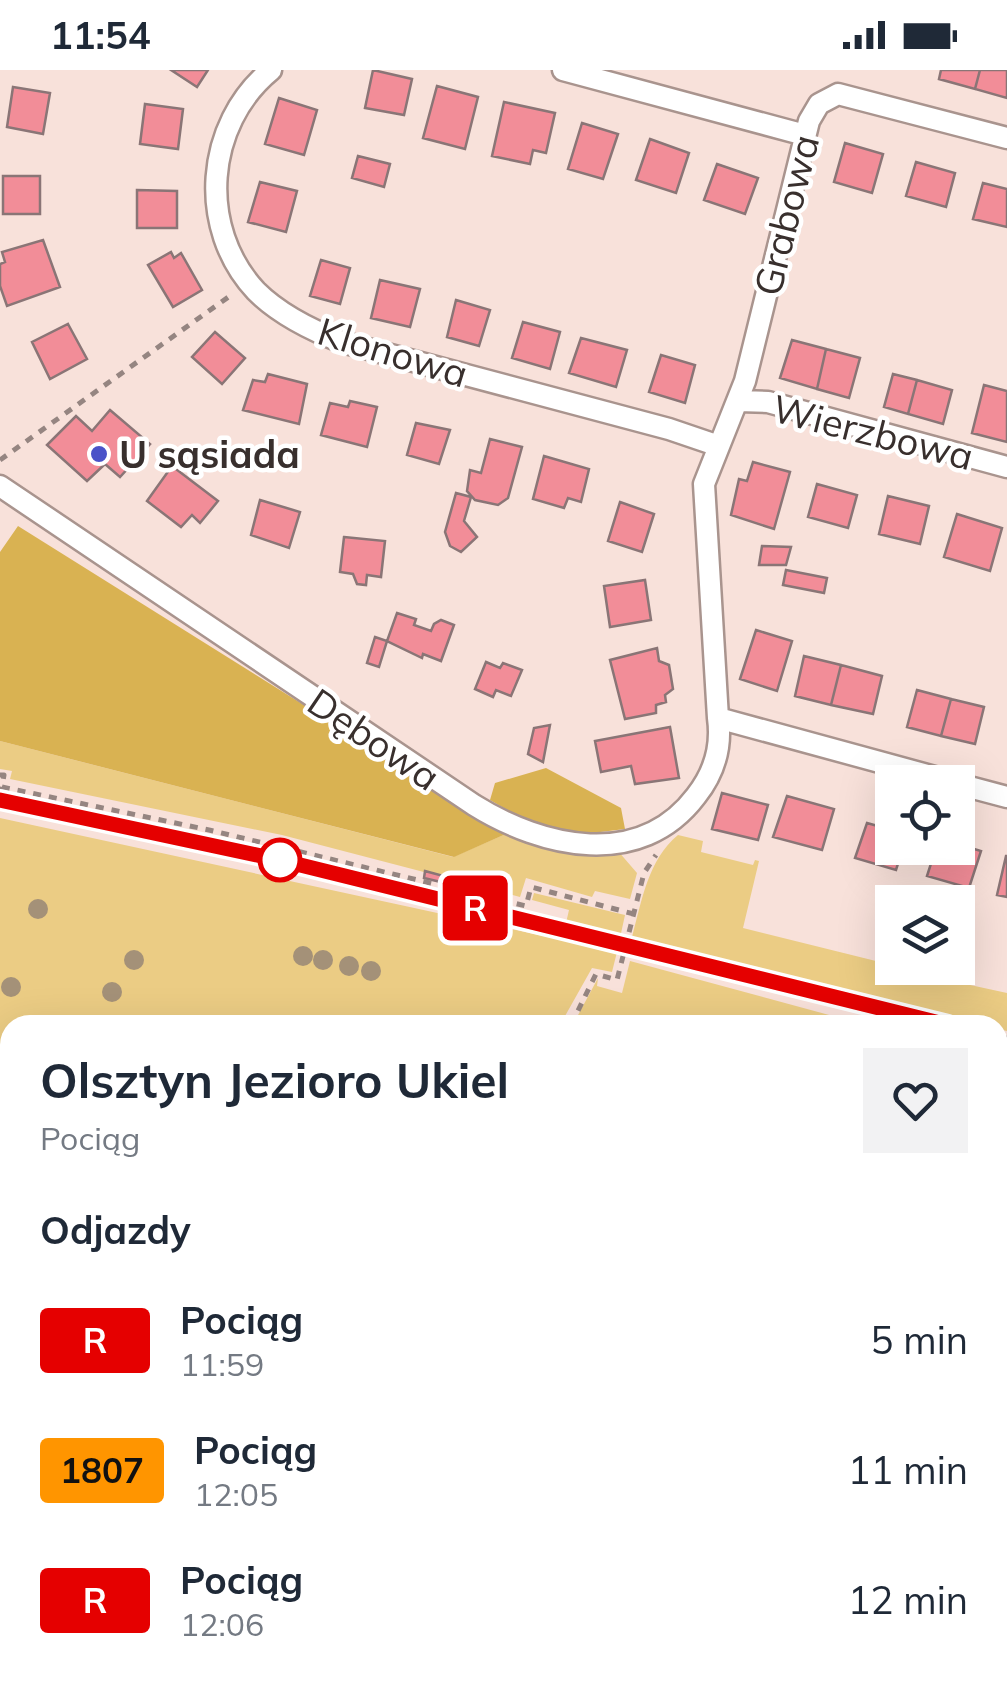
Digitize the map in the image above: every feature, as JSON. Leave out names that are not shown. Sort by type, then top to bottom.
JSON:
[{"type":"street","name":"Klonowa","points":[[271,70],[232,117],[216,172],[220,226],[249,282],[278,310],[342,342],[669,429],[719,446]]},
{"type":"street","points":[[563,70],[805,134]]},
{"type":"street","name":"Grabowa","points":[[719,446],[738,402],[814,109],[838,94],[1007,138]]},
{"type":"street","name":"Wierzbowa","points":[[738,402],[768,402],[1007,467]]},
{"type":"street","name":"Dębowa","points":[[0,486],[474,805],[534,836],[596,844],[633,841],[660,832],[686,808],[709,776],[721,740],[704,484],[719,446]]},
{"type":"street","points":[[718,718],[889,765]]},
{"type":"street","points":[[975,789],[1007,798]]},
{"type":"path","points":[[0,460],[249,282]]},
{"type":"path","points":[[0,775],[4,776],[2,787],[209,830],[526,906],[531,887],[634,914]]},
{"type":"path","points":[[574,1015],[596,974],[617,980],[644,873],[662,845]]},
{"type":"shaded area","points":[[18,526],[508,833],[454,857],[0,741],[0,552]]},
{"type":"shaded area","points":[[0,741],[453,857],[508,833],[618,851],[637,873],[630,899],[595,891],[592,897],[526,878],[520,897],[282,835],[10,779],[12,771],[0,769]]},
{"type":"shaded area","points":[[546,768],[621,808],[625,829],[584,834],[540,829],[490,800],[495,783]]},
{"type":"shaded area","points":[[0,818],[617,952],[612,972],[592,968],[566,1015],[0,1015]]},
{"type":"shaded area","points":[[678,835],[703,841],[701,852],[753,865],[755,860],[759,861],[743,928],[875,961],[875,985],[970,985],[1007,993],[1007,1015],[943,1015],[632,937],[643,895],[660,856]]},
{"type":"shaded area","points":[[534,893],[625,915],[620,938],[566,923],[569,910],[532,900]]},
{"type":"shaded area","points":[[630,961],[829,1015],[578,1015],[598,978],[597,986],[622,993]]},
{"type":"building","points":[[171,70],[208,70],[197,87]]},
{"type":"building","points":[[373,70],[412,79],[404,115],[365,108]]},
{"type":"building","points":[[941,70],[980,70],[975,89],[939,79]]},
{"type":"building","points":[[980,70],[1007,70],[1007,98],[975,89]]},
{"type":"building","points":[[437,86],[478,97],[465,149],[423,138]]},
{"type":"building","points":[[13,87],[50,93],[43,134],[7,127]]},
{"type":"building","points":[[279,98],[317,110],[304,155],[265,144]]},
{"type":"building","points":[[504,102],[555,113],[546,153],[533,150],[530,164],[492,156]]},
{"type":"building","points":[[145,104],[183,109],[178,149],[140,144]]},
{"type":"building","points":[[582,123],[618,134],[603,179],[568,169]]},
{"type":"building","points":[[650,139],[689,153],[676,193],[636,180]]},
{"type":"building","points":[[845,143],[883,154],[872,193],[834,182]]},
{"type":"building","points":[[358,156],[390,164],[384,187],[352,178]]},
{"type":"building","points":[[916,162],[955,173],[946,207],[906,196]]},
{"type":"building","points":[[717,164],[758,178],[745,214],[704,200]]},
{"type":"building","points":[[3,176],[40,176],[40,214],[3,214]]},
{"type":"building","points":[[260,182],[297,191],[286,232],[248,222]]},
{"type":"building","points":[[983,183],[1007,189],[1007,227],[973,219]]},
{"type":"building","points":[[137,190],[177,191],[177,228],[137,228]]},
{"type":"building","points":[[43,240],[60,287],[7,306],[0,286],[0,264],[5,262],[2,252]]},
{"type":"building","points":[[171,252],[174,258],[181,253],[202,290],[173,307],[148,265]]},
{"type":"building","points":[[321,260],[350,268],[340,304],[310,296]]},
{"type":"building","points":[[380,280],[420,289],[410,327],[371,318]]},
{"type":"building","points":[[456,300],[490,310],[479,346],[447,337]]},
{"type":"building","points":[[523,322],[560,332],[550,369],[512,358]]},
{"type":"building","points":[[68,324],[87,359],[50,379],[32,342]]},
{"type":"building","points":[[215,332],[245,358],[222,384],[192,357]]},
{"type":"building","points":[[581,338],[627,350],[616,387],[569,373]]},
{"type":"building","points":[[792,340],[826,349],[817,389],[780,378]]},
{"type":"building","points":[[826,349],[860,358],[849,398],[817,389]]},
{"type":"building","points":[[661,355],[695,365],[685,403],[649,392]]},
{"type":"building","points":[[268,374],[307,384],[299,424],[243,410],[253,380],[265,382]]},
{"type":"building","points":[[893,374],[917,380],[908,414],[884,407]]},
{"type":"building","points":[[917,380],[952,390],[943,424],[908,414]]},
{"type":"building","points":[[984,385],[1007,391],[1007,442],[972,433]]},
{"type":"building","points":[[350,401],[377,407],[367,447],[321,435],[330,403],[348,407]]},
{"type":"building","name":"U sąsiada","points":[[110,410],[150,444],[120,477],[105,464],[87,481],[47,445],[76,416],[92,431]]},
{"type":"building","points":[[416,423],[450,430],[439,464],[407,455]]},
{"type":"building","points":[[490,439],[522,447],[508,498],[498,505],[475,500],[467,491],[470,470],[481,473]]},
{"type":"building","points":[[544,456],[589,469],[581,502],[568,498],[564,508],[533,499]]},
{"type":"building","points":[[753,462],[790,472],[774,529],[731,515],[739,479],[747,481]]},
{"type":"building","points":[[172,466],[218,501],[200,523],[192,515],[181,527],[147,501]]},
{"type":"building","points":[[817,484],[857,495],[848,528],[808,517]]},
{"type":"building","points":[[456,493],[471,497],[464,521],[477,537],[461,552],[450,546],[445,532]]},
{"type":"building","points":[[888,496],[929,506],[920,544],[879,534]]},
{"type":"building","points":[[260,500],[300,512],[289,548],[251,535]]},
{"type":"building","points":[[620,502],[654,514],[642,552],[608,541]]},
{"type":"building","points":[[957,514],[1002,528],[990,571],[944,557]]},
{"type":"building","points":[[344,537],[385,541],[381,577],[367,575],[366,585],[357,584],[353,574],[340,572]]},
{"type":"building","points":[[762,546],[791,547],[786,565],[759,565]]},
{"type":"building","points":[[786,570],[827,578],[824,593],[783,585]]},
{"type":"building","points":[[645,580],[651,620],[610,627],[604,586]]},
{"type":"building","points":[[397,613],[416,619],[414,625],[431,631],[441,620],[454,625],[441,661],[423,654],[422,658],[387,641]]},
{"type":"building","points":[[756,630],[792,641],[777,691],[740,679]]},
{"type":"building","points":[[375,637],[387,641],[379,667],[367,663]]},
{"type":"building","points":[[657,648],[659,661],[669,665],[673,689],[665,695],[666,702],[656,705],[656,713],[625,719],[610,660]]},
{"type":"building","points":[[804,656],[841,665],[831,705],[795,696]]},
{"type":"building","points":[[486,662],[522,670],[511,696],[496,690],[493,697],[475,689]]},
{"type":"building","points":[[841,665],[882,676],[873,714],[831,705]]},
{"type":"building","points":[[917,690],[951,699],[941,736],[907,727]]},
{"type":"building","points":[[951,699],[984,707],[975,744],[941,736]]},
{"type":"building","points":[[550,725],[543,762],[528,754],[534,728]]},
{"type":"building","points":[[670,727],[679,778],[635,784],[631,766],[601,772],[595,741]]},
{"type":"building","points":[[722,793],[768,805],[758,840],[712,829]]},
{"type":"building","points":[[787,796],[834,809],[822,850],[773,837]]},
{"type":"building","points":[[867,823],[875,825],[875,864],[855,858]]},
{"type":"building","points":[[975,849],[981,851],[970,885],[927,876],[931,865],[975,865]]},
{"type":"building","points":[[1007,856],[1007,897],[997,895]]},
{"type":"building","points":[[425,871],[451,878],[449,884],[424,878]]},
{"type":"railway","points":[[0,800],[280,860],[908,1015]]},
{"type":"train","name":"R","points":[[0,800],[280,860],[908,1015]]},
{"type":"place","name":"U sąsiada","points":[[99,454]]}]
